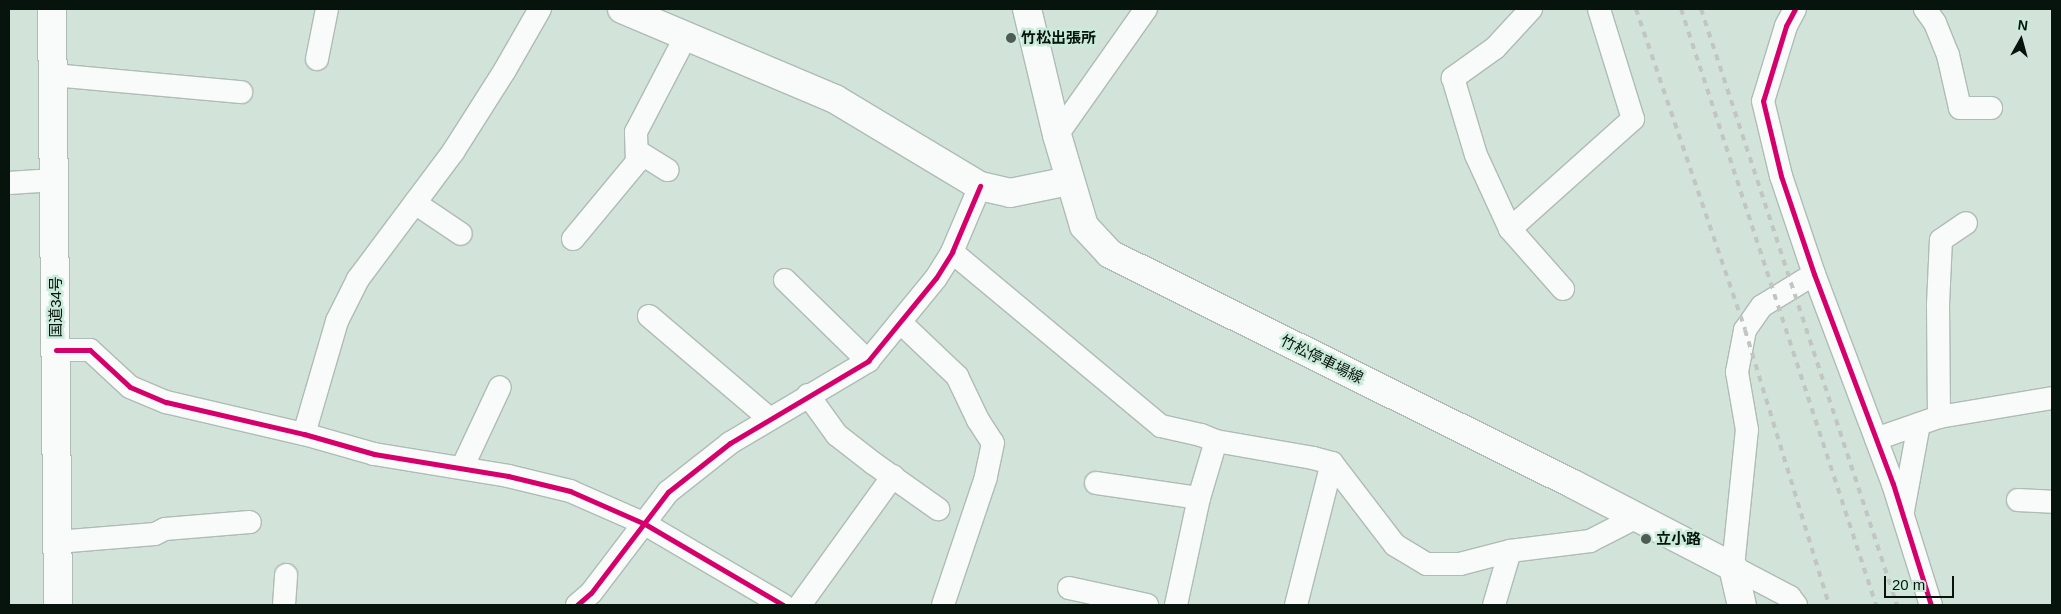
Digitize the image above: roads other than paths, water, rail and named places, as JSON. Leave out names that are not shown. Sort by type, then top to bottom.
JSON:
[{"type":"main road","name":"国道34号","points":[[52,9],[58,605]]},
{"type":"main road","points":[[622,9],[835,99],[980,186],[1010,193],[1070,181]]},
{"type":"main road","name":"竹松停車場線","points":[[1027,9],[1057,135],[1084,226],[1110,254],[1637,517],[1732,567]]},
{"type":"main road","points":[[1732,567],[1742,605]]},
{"type":"street","points":[[318,59],[327,9]]},
{"type":"street","points":[[304,434],[337,321],[358,279],[453,152],[505,70],[540,9]]},
{"type":"street","points":[[1057,135],[1146,9]]},
{"type":"street","points":[[1532,9],[1495,48],[1453,78],[1476,155],[1510,229],[1563,289]]},
{"type":"street","points":[[1510,229],[1633,119],[1599,9]]},
{"type":"street","points":[[1795,9],[1786,26],[1764,101],[1781,176],[1814,274],[1903,514],[1931,605]]},
{"type":"street","points":[[1925,9],[1935,23],[1948,55],[1960,108],[1990,108]]},
{"type":"street","points":[[573,239],[637,162],[636,132],[686,36]]},
{"type":"street","points":[[53,76],[241,92]]},
{"type":"street","points":[[637,151],[668,170]]},
{"type":"street","points":[[9,183],[55,180]]},
{"type":"street","points":[[577,605],[591,593],[668,492],[730,443],[769,418],[868,361],[936,278],[952,252],[980,186]]},
{"type":"street","points":[[415,203],[461,234]]},
{"type":"street","points":[[1903,514],[1929,421],[1941,240],[1966,223]]},
{"type":"street","points":[[952,252],[1160,426],[1201,435],[1216,441],[1313,458],[1332,464],[1395,545],[1427,564],[1460,564],[1510,551],[1590,541],[1637,517]]},
{"type":"street","points":[[1796,605],[1790,597],[1732,567],[1747,430],[1737,372],[1745,330],[1762,306],[1814,274]]},
{"type":"street","points":[[785,280],[868,361]]},
{"type":"street","points":[[649,316],[769,418]]},
{"type":"street","points":[[900,322],[958,376],[978,420],[993,443],[986,477],[943,605]]},
{"type":"street","points":[[56,350],[90,350],[130,387],[166,402],[304,434],[374,454],[508,476],[570,491],[645,524],[783,605]]},
{"type":"street","points":[[462,468],[500,387]]},
{"type":"street","points":[[808,395],[837,434],[873,464],[894,476],[938,509]]},
{"type":"street","points":[[1876,439],[1929,421],[2052,398]]},
{"type":"street","points":[[1176,605],[1199,498],[1216,441]]},
{"type":"street","points":[[1296,605],[1332,464]]},
{"type":"street","points":[[800,605],[894,476]]},
{"type":"street","points":[[1096,484],[1199,498]]},
{"type":"street","points":[[2018,500],[2052,502]]},
{"type":"street","points":[[58,542],[155,534],[165,530],[250,522]]},
{"type":"street","points":[[1494,605],[1510,551]]},
{"type":"street","points":[[284,605],[286,575]]},
{"type":"street","points":[[1069,588],[1148,605]]},
{"type":"railway","points":[[1636,9],[1745,330],[1829,605]]},
{"type":"railway","points":[[1681,9],[1876,605]]},
{"type":"railway","points":[[1701,9],[1897,605]]},
{"type":"place","name":"竹松出張所","points":[[1011,38]]},
{"type":"place","name":"立小路","points":[[1646,539]]}]
